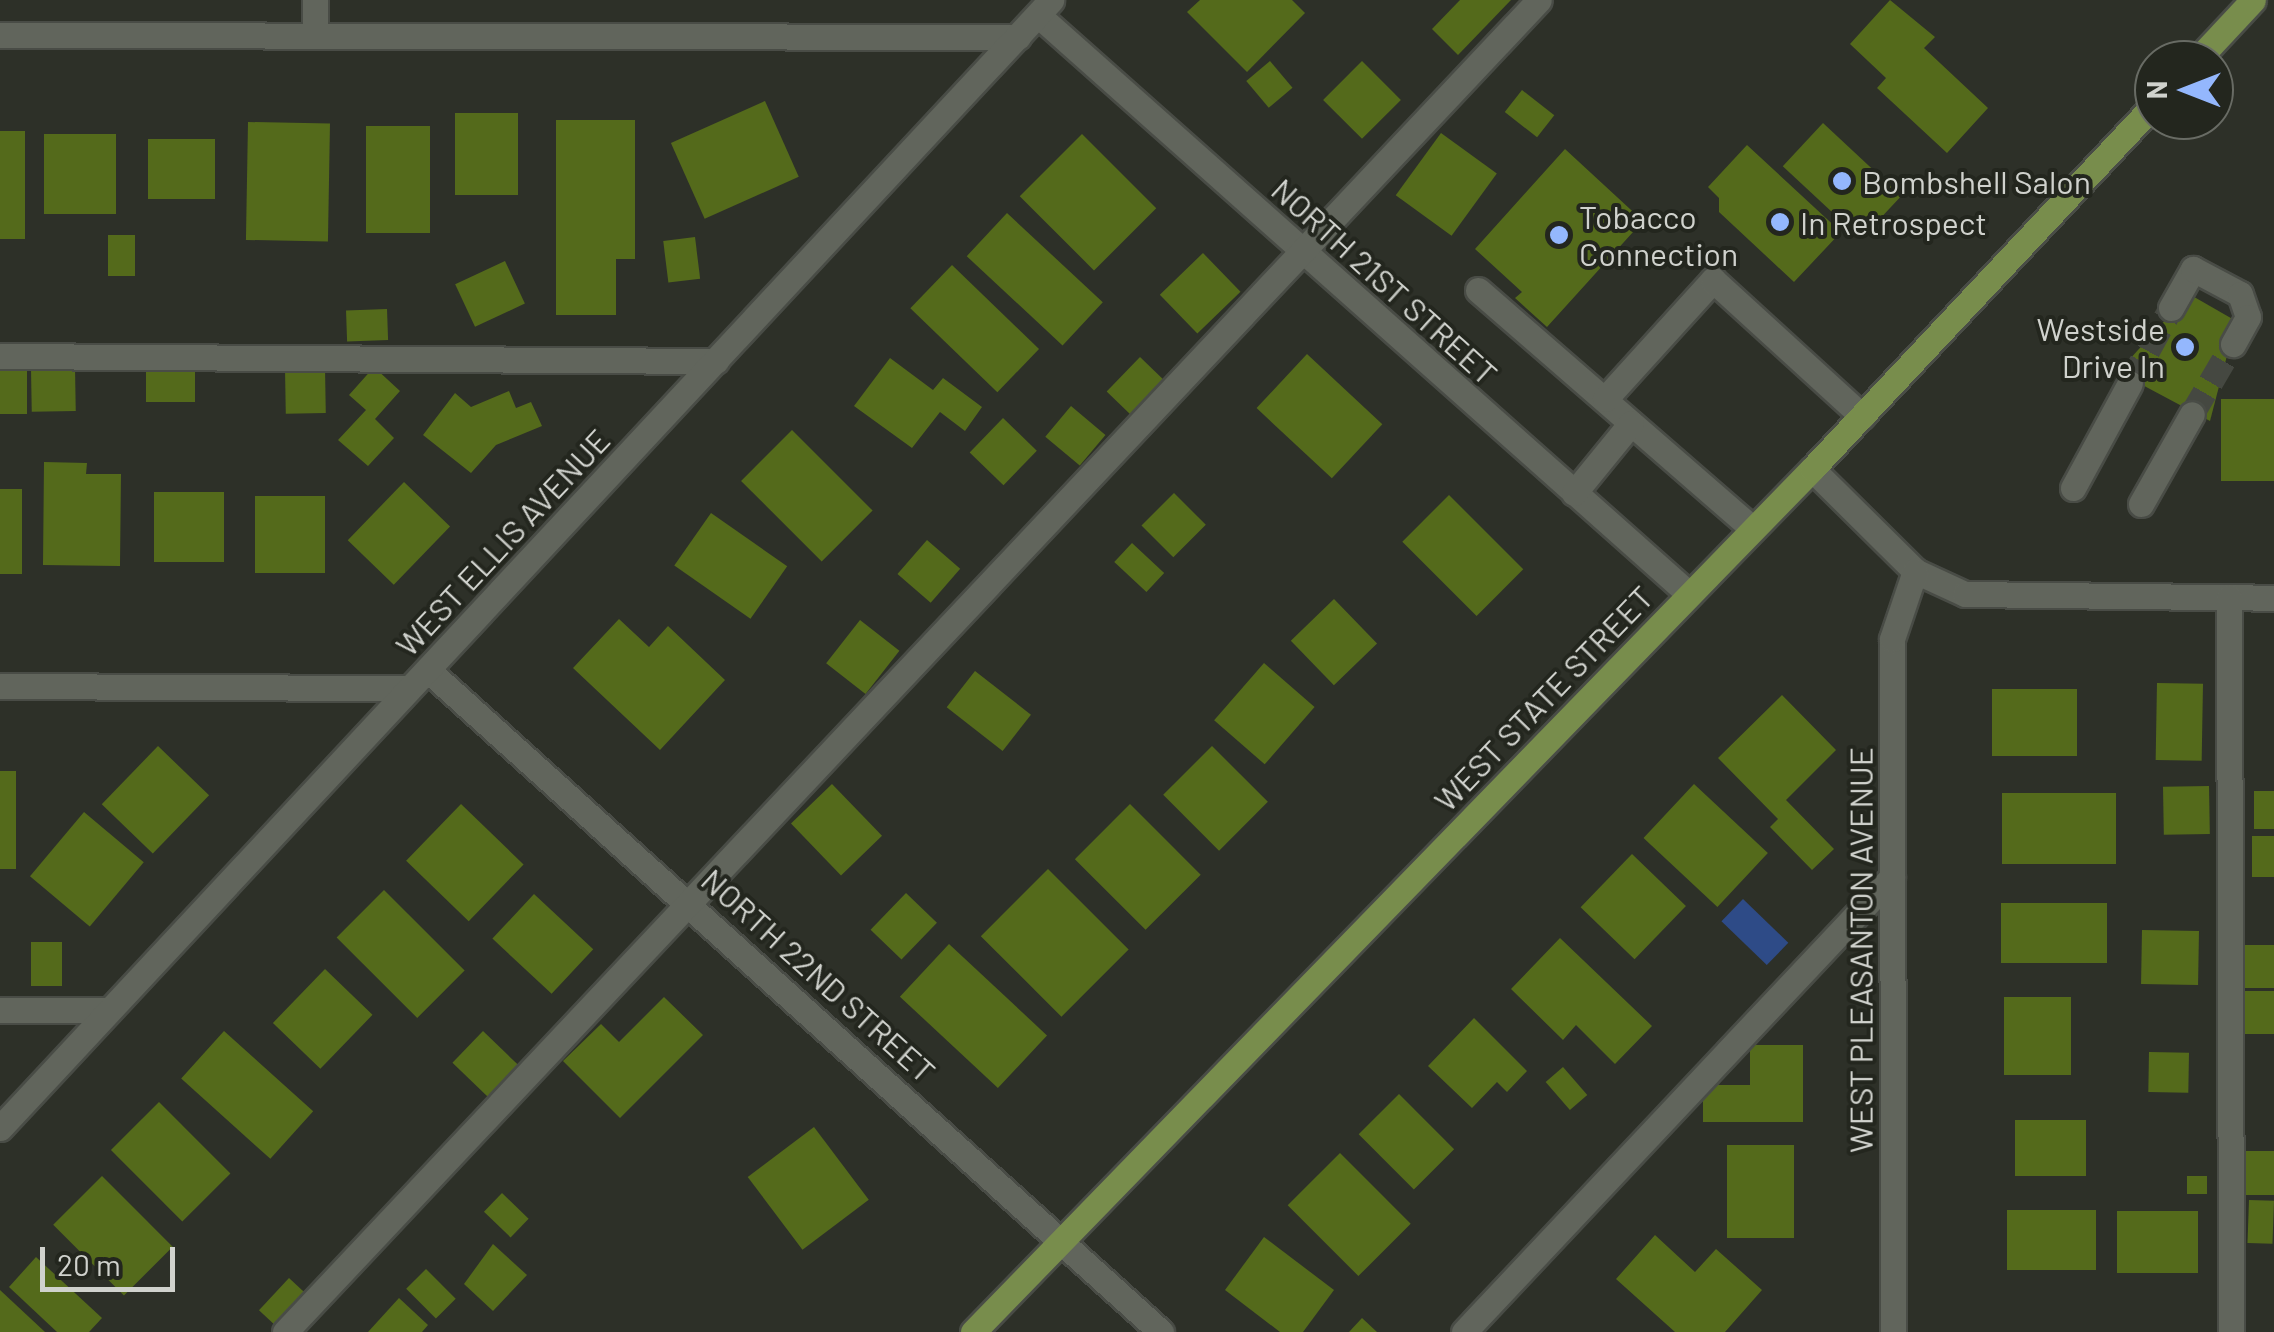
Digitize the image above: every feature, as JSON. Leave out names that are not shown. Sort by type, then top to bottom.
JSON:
[{"type":"main road","points":[[2216,40],[2253,0]]},
{"type":"main road","name":"WEST STATE STREET","points":[[973,1332],[1812,469],[2134,127]]},
{"type":"street","points":[[315,0],[315,36]]},
{"type":"street","points":[[285,1332],[1540,0]]},
{"type":"street","name":"NORTH 21ST STREET","points":[[1045,8],[1304,251],[1689,594]]},
{"type":"street","name":"WEST ELLIS AVENUE","points":[[0,1128],[409,688],[430,672],[1045,8]]},
{"type":"street","points":[[0,35],[1018,37]]},
{"type":"street","points":[[2171,308],[2193,269],[2248,303],[2248,318],[2233,344]]},
{"type":"street","points":[[1605,399],[1714,280],[1862,416]]},
{"type":"street","points":[[1478,290],[1754,529]]},
{"type":"street","points":[[0,356],[716,361]]},
{"type":"street","points":[[2073,488],[2130,383]]},
{"type":"street","points":[[2142,504],[2192,414]]},
{"type":"street","points":[[1574,493],[1630,423]]},
{"type":"street","points":[[1812,469],[1916,572],[1965,594],[2274,598]]},
{"type":"street","name":"WEST PLEASANTON AVENUE","points":[[1893,1332],[1892,639],[1916,572]]},
{"type":"street","points":[[2229,597],[2231,1332]]},
{"type":"street","name":"NORTH 22ND STREET","points":[[430,672],[690,902],[1160,1332]]},
{"type":"street","points":[[0,686],[409,688]]},
{"type":"street","points":[[1464,1332],[1892,877]]},
{"type":"street","points":[[0,1010],[109,1010]]},
{"type":"water","points":[[1743,899],[1788,943],[1767,965],[1721,921]]},
{"type":"building","points":[[1200,0],[1292,0],[1305,13],[1247,72],[1187,12]]},
{"type":"building","points":[[1460,0],[1511,0],[1458,55],[1432,29]]},
{"type":"building","points":[[1890,0],[1935,37],[1924,48],[1988,108],[1947,153],[1877,88],[1886,78],[1850,44]]},
{"type":"building","points":[[1270,61],[1292,88],[1269,108],[1246,81]]},
{"type":"building","points":[[1362,61],[1401,100],[1362,139],[1323,100]]},
{"type":"building","points":[[1522,90],[1554,115],[1537,137],[1505,112]]},
{"type":"building","points":[[765,101],[799,177],[705,219],[671,143]]},
{"type":"building","points":[[455,113],[518,113],[518,195],[455,195]]},
{"type":"building","points":[[556,120],[635,120],[635,259],[616,259],[616,315],[556,315]]},
{"type":"building","points":[[248,122],[330,123],[328,241],[246,240]]},
{"type":"building","name":"Bombshell Salon","points":[[1823,123],[1901,196],[1861,239],[1783,166]]},
{"type":"building","points":[[366,126],[430,126],[430,233],[366,233]]},
{"type":"building","points":[[0,131],[25,131],[25,239],[0,239]]},
{"type":"building","points":[[1441,133],[1497,174],[1452,236],[1396,195]]},
{"type":"building","points":[[44,134],[116,134],[116,214],[44,214]]},
{"type":"building","points":[[1082,134],[1156,208],[1094,270],[1020,196]]},
{"type":"building","points":[[148,139],[215,139],[215,199],[148,199]]},
{"type":"building","name":"In Retrospect","points":[[1747,145],[1841,232],[1794,282],[1719,212],[1719,198],[1708,187]]},
{"type":"building","name":"Tobacco Connection","points":[[1565,149],[1643,221],[1547,327],[1515,298],[1522,292],[1475,249]]},
{"type":"building","points":[[1007,213],[1103,302],[1063,345],[967,256]]},
{"type":"building","points":[[108,235],[135,235],[135,276],[108,276]]},
{"type":"building","points":[[695,237],[700,279],[668,283],[663,241]]},
{"type":"building","points":[[1203,253],[1241,292],[1197,334],[1160,295]]},
{"type":"building","points":[[505,261],[525,304],[475,327],[455,284]]},
{"type":"building","points":[[952,265],[1039,349],[997,392],[910,308]]},
{"type":"building","name":"Westside Drive In","points":[[2189,294],[2236,321],[2210,421],[2118,372]]},
{"type":"building","points":[[387,309],[388,340],[347,341],[346,310]]},
{"type":"building","points":[[1307,354],[1382,424],[1332,478],[1257,408]]},
{"type":"building","points":[[1140,357],[1166,382],[1133,417],[1107,392]]},
{"type":"building","points":[[890,358],[933,390],[943,378],[982,407],[965,431],[940,412],[912,448],[854,406]]},
{"type":"building","points":[[0,367],[27,367],[27,414],[0,414]]},
{"type":"building","points":[[374,367],[400,391],[375,419],[394,438],[368,466],[338,440],[366,410],[349,395]]},
{"type":"building","points":[[75,368],[76,411],[32,412],[31,369]]},
{"type":"building","points":[[325,368],[326,413],[286,414],[285,369]]},
{"type":"building","points":[[146,371],[195,371],[195,402],[146,402]]},
{"type":"building","points":[[509,391],[516,408],[531,402],[542,426],[496,445],[471,473],[423,435],[455,393],[471,407]]},
{"type":"building","points":[[2221,399],[2274,399],[2274,481],[2221,481]]},
{"type":"building","points":[[1071,406],[1105,435],[1080,466],[1045,437]]},
{"type":"building","points":[[1003,418],[1037,451],[1003,485],[970,453]]},
{"type":"building","points":[[792,430],[873,511],[822,562],[741,481]]},
{"type":"building","points":[[44,462],[87,463],[86,474],[121,474],[120,566],[43,565]]},
{"type":"building","points":[[404,482],[450,526],[394,585],[348,540]]},
{"type":"building","points":[[0,489],[22,489],[22,574],[0,574]]},
{"type":"building","points":[[154,492],[224,492],[224,562],[154,562]]},
{"type":"building","points":[[1174,493],[1206,525],[1173,557],[1141,526]]},
{"type":"building","points":[[1449,495],[1523,569],[1477,616],[1402,542]]},
{"type":"building","points":[[255,496],[325,496],[325,573],[255,573]]},
{"type":"building","points":[[711,513],[787,566],[750,619],[674,565]]},
{"type":"building","points":[[927,540],[960,569],[931,603],[897,574]]},
{"type":"building","points":[[1132,543],[1164,573],[1146,592],[1114,562]]},
{"type":"building","points":[[1334,599],[1377,644],[1334,685],[1291,641]]},
{"type":"building","points":[[619,619],[649,647],[668,626],[725,680],[660,750],[573,668]]},
{"type":"building","points":[[860,620],[899,651],[866,694],[826,663]]},
{"type":"building","points":[[1264,663],[1315,707],[1265,764],[1214,720]]},
{"type":"building","points":[[975,671],[1031,715],[1003,751],[947,707]]},
{"type":"building","points":[[2157,683],[2203,684],[2202,761],[2156,760]]},
{"type":"building","points":[[1992,689],[2077,689],[2077,756],[1992,756]]},
{"type":"building","points":[[1782,695],[1836,750],[1786,800],[1834,849],[1812,870],[1770,827],[1778,819],[1718,758]]},
{"type":"building","points":[[158,746],[209,795],[153,854],[102,804]]},
{"type":"building","points":[[1212,746],[1268,802],[1219,851],[1163,795]]},
{"type":"building","points":[[0,771],[16,771],[16,869],[0,869]]},
{"type":"building","points":[[832,784],[882,836],[841,875],[791,824]]},
{"type":"building","points":[[1694,784],[1768,853],[1717,907],[1644,838]]},
{"type":"building","points":[[2209,786],[2210,834],[2164,835],[2163,787]]},
{"type":"building","points":[[2254,791],[2274,791],[2274,829],[2254,829]]},
{"type":"building","points":[[2002,793],[2116,793],[2116,864],[2002,864]]},
{"type":"building","points":[[461,804],[524,864],[469,921],[406,861]]},
{"type":"building","points":[[1130,804],[1201,875],[1146,930],[1075,859]]},
{"type":"building","points":[[84,812],[144,862],[90,926],[30,876]]},
{"type":"building","points":[[2252,836],[2274,836],[2274,877],[2252,877]]},
{"type":"building","points":[[1632,854],[1686,906],[1635,959],[1581,907]]},
{"type":"building","points":[[1048,869],[1129,950],[1061,1017],[981,936]]},
{"type":"building","points":[[384,890],[465,971],[417,1018],[337,937]]},
{"type":"building","points":[[906,893],[937,923],[902,960],[871,930]]},
{"type":"building","points":[[534,894],[593,949],[552,994],[492,939]]},
{"type":"building","points":[[2001,903],[2107,903],[2107,963],[2001,963]]},
{"type":"building","points":[[2142,930],[2199,931],[2198,985],[2141,984]]},
{"type":"building","points":[[1560,938],[1652,1026],[1615,1064],[1576,1025],[1563,1040],[1511,989]]},
{"type":"building","points":[[31,942],[62,942],[62,986],[31,986]]},
{"type":"building","points":[[949,944],[1047,1035],[998,1088],[900,997]]},
{"type":"building","points":[[2243,945],[2274,945],[2274,988],[2243,988]]},
{"type":"building","points":[[325,969],[372,1015],[320,1069],[273,1023]]},
{"type":"building","points":[[2244,991],[2274,991],[2274,1034],[2244,1034]]},
{"type":"building","points":[[664,997],[703,1035],[620,1118],[563,1061],[601,1024],[619,1042]]},
{"type":"building","points":[[2004,997],[2071,997],[2071,1075],[2004,1075]]},
{"type":"building","points":[[1474,1018],[1527,1071],[1507,1092],[1497,1082],[1472,1108],[1428,1066]]},
{"type":"building","points":[[224,1031],[313,1111],[270,1159],[181,1079]]},
{"type":"building","points":[[483,1031],[520,1067],[490,1099],[452,1063]]},
{"type":"building","points":[[1750,1045],[1803,1045],[1803,1122],[1703,1122],[1703,1085],[1750,1085]]},
{"type":"building","points":[[2149,1052],[2189,1053],[2188,1093],[2148,1092]]},
{"type":"building","points":[[1563,1067],[1587,1095],[1570,1110],[1546,1082]]},
{"type":"building","points":[[1399,1094],[1454,1149],[1414,1189],[1359,1134]]},
{"type":"building","points":[[159,1102],[230,1173],[182,1222],[111,1150]]},
{"type":"building","points":[[2015,1120],[2086,1120],[2086,1176],[2015,1176]]},
{"type":"building","points":[[814,1127],[869,1200],[802,1250],[748,1177]]},
{"type":"building","points":[[1727,1145],[1794,1145],[1794,1238],[1727,1238]]},
{"type":"building","points":[[2243,1151],[2274,1151],[2274,1195],[2243,1195]]},
{"type":"building","points":[[1340,1153],[1411,1224],[1358,1276],[1288,1205]]},
{"type":"building","points":[[102,1176],[173,1247],[124,1296],[53,1225]]},
{"type":"building","points":[[2187,1176],[2207,1176],[2207,1194],[2187,1194]]},
{"type":"building","points":[[502,1193],[529,1219],[511,1237],[484,1212]]},
{"type":"building","points":[[2249,1200],[2274,1201],[2272,1244],[2247,1243]]},
{"type":"building","points":[[2007,1210],[2096,1210],[2096,1270],[2007,1270]]},
{"type":"building","points":[[2117,1211],[2198,1211],[2198,1273],[2117,1273]]},
{"type":"building","points":[[1655,1235],[1695,1272],[1716,1249],[1762,1290],[1725,1332],[1675,1332],[1616,1279]]},
{"type":"building","points":[[1264,1237],[1334,1290],[1303,1332],[1280,1332],[1225,1290]]},
{"type":"building","points":[[493,1244],[527,1275],[493,1311],[464,1284]]},
{"type":"building","points":[[36,1257],[102,1318],[89,1332],[57,1332],[9,1287]]},
{"type":"building","points":[[426,1269],[456,1299],[436,1318],[406,1289]]},
{"type":"building","points":[[289,1278],[307,1295],[277,1327],[259,1310]]},
{"type":"building","points":[[0,1290],[45,1332],[0,1332]]},
{"type":"building","points":[[399,1298],[428,1325],[422,1332],[368,1332]]},
{"type":"building","points":[[1362,1318],[1377,1332],[1349,1332]]},
{"type":"tunnel","points":[[2130,383],[2171,308]]},
{"type":"tunnel","points":[[2192,414],[2233,344]]},
{"type":"place","name":"Bombshell Salon","points":[[1842,181]]},
{"type":"place","name":"In Retrospect","points":[[1780,222]]},
{"type":"place","name":"Tobacco Connection","points":[[1559,235]]},
{"type":"place","name":"Westside Drive In","points":[[2185,347]]}]
